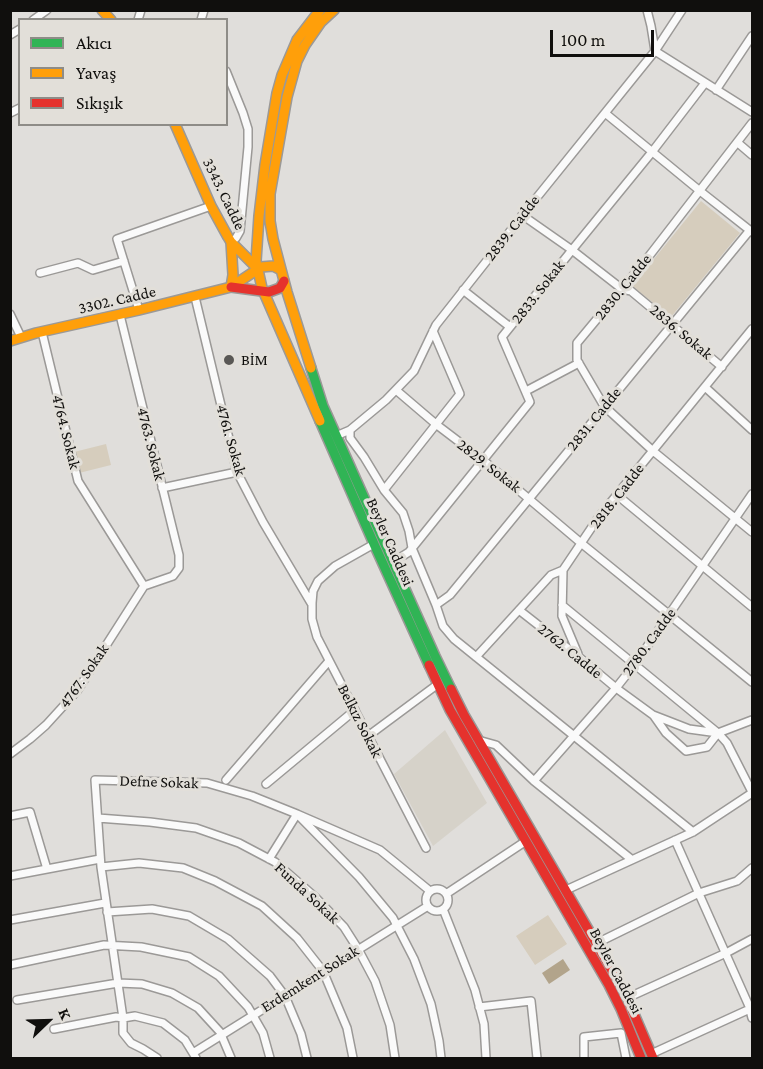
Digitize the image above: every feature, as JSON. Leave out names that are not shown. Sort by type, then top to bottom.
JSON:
[{"type":"main road","name":"Beyler Caddesi","points":[[320,10],[293,48],[277,93],[265,165],[256,252],[263,292],[450,710],[530,838]]},
{"type":"main road","name":"Beyler Caddesi","points":[[334,10],[321,22],[305,45],[294,70],[287,97],[269,207],[271,230],[284,281],[323,406],[445,676],[617,1001],[640,1059]]},
{"type":"main road","name":"3343. Cadde","points":[[176,126],[211,206],[231,242],[257,268]]},
{"type":"main road","points":[[231,242],[233,275],[231,287]]},
{"type":"main road","points":[[257,268],[276,266],[281,270]]},
{"type":"main road","name":"3302. Cadde","points":[[10,341],[231,287],[257,268]]},
{"type":"main road","points":[[263,292],[280,288],[284,281]]},
{"type":"main road","name":"3302. Cadde","points":[[231,287],[263,292]]},
{"type":"main road","name":"Beyler Caddesi","points":[[561,892],[597,943],[627,998],[652,1056]]},
{"type":"street","points":[[647,10],[655,51],[753,112]]},
{"type":"street","name":"2839. Cadde","points":[[336,436],[350,430],[386,400],[414,370],[436,325],[655,51],[682,10]]},
{"type":"street","points":[[716,90],[753,36]]},
{"type":"street","points":[[228,76],[248,129],[240,231],[231,242]]},
{"type":"street","name":"2833. Sokak","points":[[526,391],[502,337],[705,83]]},
{"type":"street","points":[[605,113],[751,231]]},
{"type":"street","name":"2830. Cadde","points":[[579,363],[577,343],[753,123]]},
{"type":"street","points":[[738,143],[753,155]]},
{"type":"street","points":[[139,310],[117,239],[211,206]]},
{"type":"street","name":"2836. Sokak","points":[[522,215],[622,289],[631,291],[722,367]]},
{"type":"street","name":"2831. Cadde","points":[[436,604],[450,595],[751,231]]},
{"type":"street","points":[[40,273],[78,263],[93,270],[124,261]]},
{"type":"street","points":[[463,290],[510,327]]},
{"type":"street","name":"4761. Sokak","points":[[195,297],[237,472],[263,522],[312,603]]},
{"type":"street","points":[[10,314],[21,337]]},
{"type":"street","name":"4763. Sokak","points":[[120,315],[179,555],[177,572],[168,579],[144,586]]},
{"type":"street","name":"2818. Cadde","points":[[476,657],[551,576],[563,570],[616,495],[753,330]]},
{"type":"street","points":[[384,490],[460,394],[433,331]]},
{"type":"street","name":"4764. Sokak","points":[[42,332],[78,481],[144,586]]},
{"type":"street","points":[[393,562],[409,552],[530,402],[526,391],[579,363],[604,406],[653,451],[753,532]]},
{"type":"street","points":[[705,387],[753,430]]},
{"type":"street","name":"2829. Sokak","points":[[396,390],[752,682]]},
{"type":"street","points":[[350,430],[350,438],[384,490],[403,513],[412,548],[443,626],[454,639],[693,832]]},
{"type":"street","points":[[162,489],[237,472]]},
{"type":"street","name":"2780. Cadde","points":[[534,782],[635,664],[753,494]]},
{"type":"street","points":[[616,495],[753,607]]},
{"type":"street","name":"Belkız Sokak","points":[[374,544],[326,573],[318,581],[313,591],[312,620],[317,637],[426,848]]},
{"type":"street","points":[[563,570],[562,616],[579,657]]},
{"type":"street","name":"4767. Sokak","points":[[10,753],[46,725],[77,692],[144,586]]},
{"type":"street","points":[[561,892],[693,832],[753,793],[727,743],[718,733],[562,605]]},
{"type":"street","name":"2762. Cadde","points":[[519,610],[653,715],[689,729],[718,733],[753,720]]},
{"type":"street","points":[[226,780],[329,661]]},
{"type":"street","points":[[368,736],[438,684]]},
{"type":"street","points":[[266,784],[355,710]]},
{"type":"street","points":[[653,715],[666,733],[686,752],[706,747],[718,733]]},
{"type":"street","points":[[478,740],[496,745],[534,782],[632,859]]},
{"type":"street","name":"Defne Sokak","points":[[158,1059],[131,1043],[123,1033],[123,1018],[100,863],[95,780],[207,783],[252,796],[297,814],[360,877],[393,918],[414,959],[431,1004],[441,1059]]},
{"type":"street","points":[[10,816],[30,812],[47,869]]},
{"type":"street","points":[[269,859],[297,814],[380,850],[430,891]]},
{"type":"street","name":"Funda Sokak","points":[[98,818],[196,828],[239,843],[275,862],[315,897],[344,927],[358,949],[375,981],[390,1025],[395,1059]]},
{"type":"street","points":[[446,894],[530,838]]},
{"type":"street","points":[[675,840],[751,1008],[753,1018]]},
{"type":"street","points":[[10,876],[100,863],[139,863],[183,868],[216,880],[262,906],[297,938],[323,971],[347,1028],[353,1059]]},
{"type":"street","points":[[597,943],[699,893],[737,881],[753,868]]},
{"type":"street","points":[[436,889],[446,894],[447,904],[443,909],[436,911],[426,903],[426,896],[430,891],[436,889]]},
{"type":"street","points":[[10,920],[105,903]]},
{"type":"street","name":"Erdemkent Sokak","points":[[195,1056],[221,1036],[428,906]]},
{"type":"street","points":[[107,912],[152,909],[189,916],[228,939],[270,976],[285,996],[301,1034],[307,1059]]},
{"type":"street","points":[[443,909],[475,990],[484,1024],[486,1059]]},
{"type":"street","points":[[627,998],[753,939]]},
{"type":"street","points":[[10,965],[104,945],[141,947],[189,957],[219,976],[248,1007],[263,1033],[270,1059]]},
{"type":"street","points":[[17,1000],[118,983],[142,984],[172,993],[198,1008],[220,1032],[231,1059]]},
{"type":"street","points":[[479,1006],[531,1001],[537,1059]]},
{"type":"street","points":[[652,1056],[751,1008]]},
{"type":"street","points":[[54,1029],[116,1017],[135,1016],[163,1023],[185,1040],[195,1056]]},
{"type":"street","points":[[585,1059],[584,1037],[621,1033],[626,1059]]},
{"type":"shaded area","points":[[701,201],[740,233],[671,317],[632,286]]},
{"type":"shaded area","points":[[106,444],[111,465],[79,473],[74,452]]},
{"type":"shaded area","points":[[445,730],[487,803],[433,846],[394,774]]},
{"type":"shaded area","points":[[548,915],[567,944],[535,965],[516,936]]},
{"type":"shaded area","points":[[563,959],[570,970],[549,984],[542,973]]},
{"type":"traffic: fast","points":[[311,368],[323,406],[451,689]]},
{"type":"traffic: fast","points":[[320,421],[429,665]]},
{"type":"traffic: slow","points":[[102,10],[109,18]]},
{"type":"traffic: slow","points":[[320,10],[297,40],[277,93],[265,165],[256,261],[262,288],[320,421]]},
{"type":"traffic: slow","points":[[311,368],[273,239],[270,194],[287,97],[297,61],[321,22],[334,10]]},
{"type":"traffic: slow","points":[[176,126],[211,206],[228,237],[257,268]]},
{"type":"traffic: slow","points":[[231,242],[233,275],[231,287]]},
{"type":"traffic: slow","points":[[10,341],[231,287],[261,267],[273,266],[281,270]]},
{"type":"traffic: jam","points":[[231,287],[269,292],[280,288],[284,281]]},
{"type":"traffic: jam","points":[[429,665],[450,710],[609,985],[641,1058]]},
{"type":"traffic: jam","points":[[451,689],[625,993],[653,1058]]},
{"type":"place","name":"BİM","points":[[229,360]]}]
